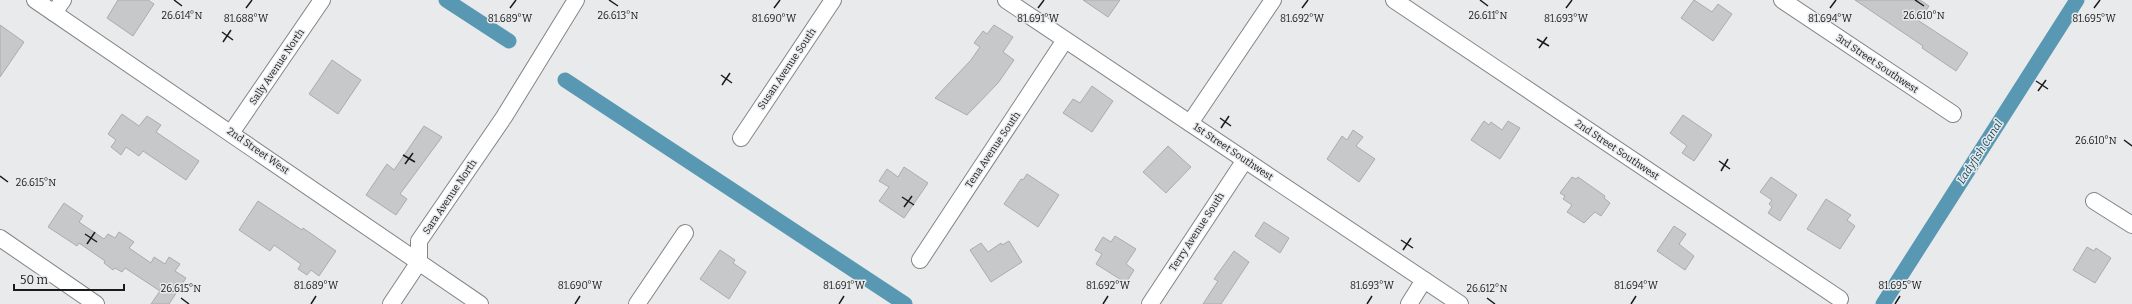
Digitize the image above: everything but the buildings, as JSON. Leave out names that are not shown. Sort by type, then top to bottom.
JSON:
[{"type":"street","name":"2nd Street West","points":[[35,0],[59,7],[231,133],[480,304]]},
{"type":"street","name":"Sally Avenue North","points":[[231,133],[322,0]]},
{"type":"street","name":"Sara Avenue North","points":[[419,262],[419,241],[520,92],[576,0]]},
{"type":"street","name":"Susan Avenue South","points":[[741,138],[833,0]]},
{"type":"street","name":"1st Street Southwest","points":[[1006,0],[1460,304]]},
{"type":"street","points":[[1190,123],[1274,0]]},
{"type":"street","name":"2nd Street Southwest","points":[[1394,0],[1840,299]]},
{"type":"street","name":"3rd Street Southwest","points":[[1782,0],[1953,114]]},
{"type":"street","name":"Tena Avenue South","points":[[920,260],[1065,40]]},
{"type":"street","name":"Terry Avenue South","points":[[1150,304],[1245,160]]},
{"type":"street","points":[[2094,201],[2132,225]]},
{"type":"street","points":[[637,304],[685,233]]},
{"type":"street","points":[[0,238],[96,304]]},
{"type":"street","points":[[391,304],[419,262]]},
{"type":"street","points":[[1409,304],[1424,280]]},
{"type":"waterway","points":[[446,0],[509,41]]},
{"type":"waterway","name":"Ladyfish Canal","points":[[1883,304],[2077,0]]},
{"type":"waterway","points":[[565,80],[905,304]]}]
